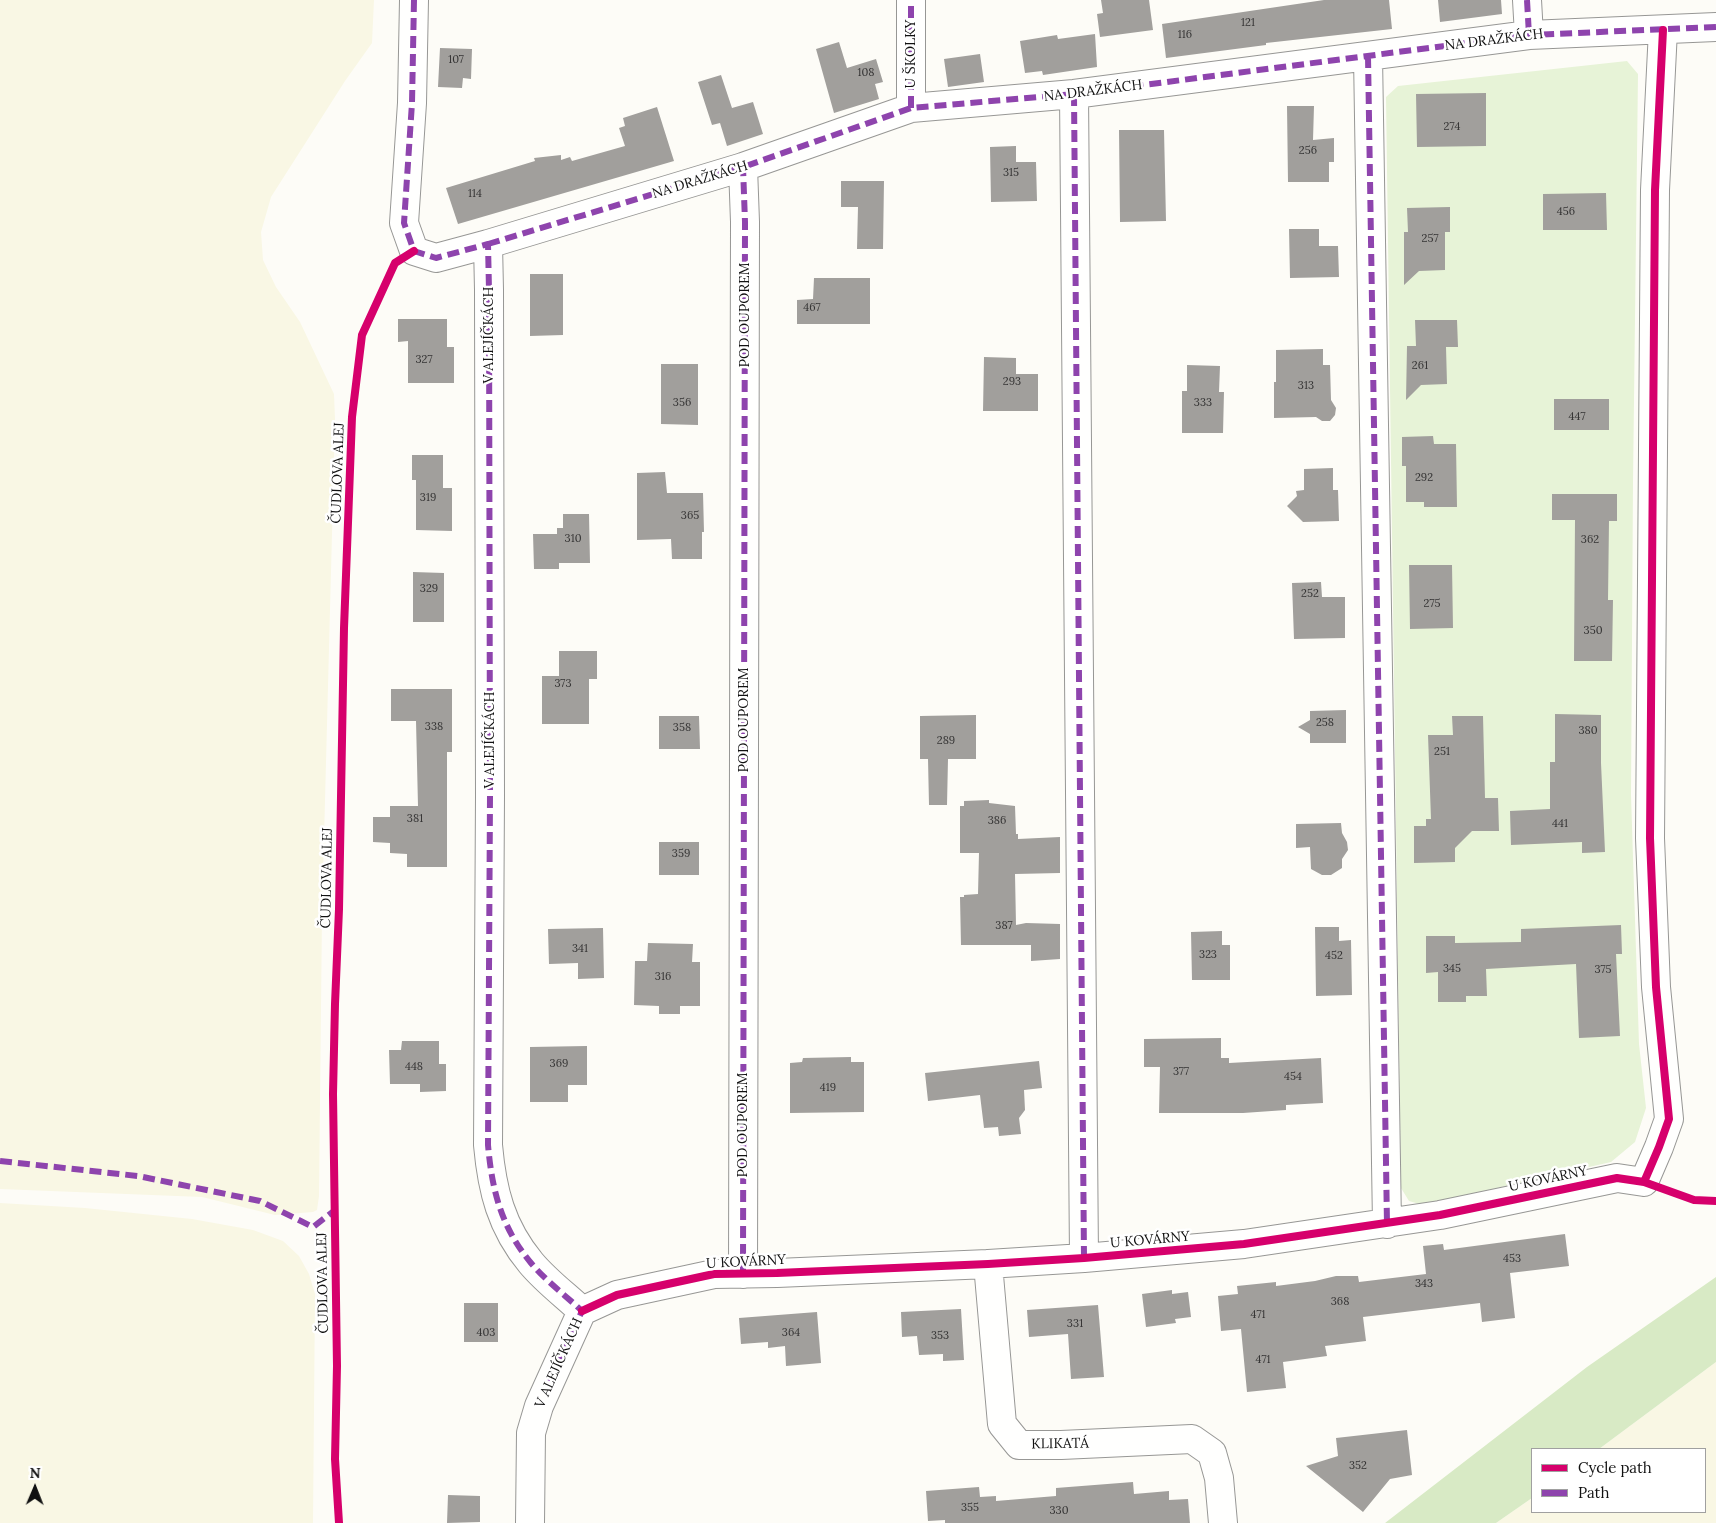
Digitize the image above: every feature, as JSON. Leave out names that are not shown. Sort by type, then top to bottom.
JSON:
[{"type":"street","points":[[414,0],[412,103],[404,223],[414,251],[436,258],[488,244]]},
{"type":"street","name":"U ŠKOLKY","points":[[911,0],[911,108]]},
{"type":"street","points":[[1527,0],[1529,35]]},
{"type":"street","name":"NA DRAŽKÁCH","points":[[488,244],[744,167],[911,108],[1074,94],[1529,35],[1716,27]]},
{"type":"street","name":"U KOVÁRNY","points":[[582,1311],[617,1295],[714,1274],[988,1264],[1244,1244],[1440,1216],[1617,1178],[1644,1182],[1660,1147],[1669,1119],[1656,987],[1650,838],[1655,190],[1663,30]]},
{"type":"street","points":[[1368,56],[1387,1224]]},
{"type":"street","points":[[1074,94],[1084,1258]]},
{"type":"street","name":"POD OUPOREM","points":[[743,1274],[744,167]]},
{"type":"street","name":"V ALEJÍČKÁCH","points":[[488,244],[490,649],[488,1145],[491,1175],[497,1203],[509,1232],[531,1263],[582,1311],[539,1406],[531,1434],[530,1523]]},
{"type":"street","name":"KLIKATÁ","points":[[988,1264],[1002,1424],[1019,1445],[1192,1439],[1212,1454],[1219,1478],[1222,1523]]},
{"type":"shaded area","points":[[0,0],[374,0],[372,43],[345,81],[271,197],[261,232],[263,260],[276,287],[300,322],[334,394],[335,419],[322,915],[319,1196],[317,1210],[313,1212],[275,1215],[202,1197],[0,1189]]},
{"type":"shaded area","points":[[0,1203],[85,1208],[192,1219],[253,1230],[283,1241],[299,1256],[309,1274],[315,1294],[313,1523],[0,1523]]},
{"type":"shaded area","points":[[1716,1362],[1716,1523],[1496,1523],[1531,1499],[1531,1513],[1706,1513],[1706,1448],[1600,1448]]},
{"type":"green space","points":[[1627,61],[1638,74],[1631,795],[1639,1044],[1646,1108],[1635,1142],[1611,1162],[1423,1205],[1409,1201],[1401,1188],[1386,97],[1398,86]]},
{"type":"green space","points":[[1716,1277],[1716,1362],[1600,1448],[1531,1448],[1531,1499],[1496,1523],[1385,1523],[1587,1367]]},
{"type":"building","points":[[1101,0],[1149,0],[1153,30],[1100,37],[1097,14],[1103,13]]},
{"type":"building","points":[[1324,0],[1389,0],[1392,29],[1266,43],[1266,45],[1166,58],[1162,24]]},
{"type":"building","points":[[1438,0],[1501,0],[1502,14],[1440,22]]},
{"type":"building","points":[[1095,34],[1097,67],[1043,75],[1042,71],[1025,73],[1020,41],[1057,35],[1058,39]]},
{"type":"building","points":[[839,42],[847,68],[876,59],[883,82],[875,84],[879,99],[834,113],[816,49]]},
{"type":"building","points":[[440,48],[472,49],[471,79],[463,78],[462,88],[438,87]]},
{"type":"building","points":[[980,54],[984,82],[948,87],[944,59]]},
{"type":"building","points":[[721,75],[732,108],[753,102],[763,134],[727,146],[720,123],[712,125],[698,82]]},
{"type":"building","points":[[1486,93],[1486,146],[1417,147],[1416,94]]},
{"type":"building","points":[[1287,106],[1314,106],[1313,140],[1334,138],[1334,162],[1329,162],[1329,182],[1288,182]]},
{"type":"building","points":[[657,107],[674,161],[458,224],[446,188],[535,161],[534,158],[561,155],[561,160],[570,157],[572,161],[625,146],[619,128],[625,126],[623,118]]},
{"type":"building","points":[[1119,130],[1164,130],[1166,221],[1120,222]]},
{"type":"building","points":[[1016,146],[1016,162],[1036,162],[1037,201],[991,202],[990,147]]},
{"type":"building","points":[[841,181],[884,181],[883,249],[857,249],[858,207],[841,207]]},
{"type":"building","points":[[1606,193],[1607,230],[1543,230],[1543,194]]},
{"type":"building","points":[[1450,207],[1450,232],[1445,232],[1445,270],[1419,271],[1404,285],[1404,232],[1408,232],[1407,208]]},
{"type":"building","points":[[1289,229],[1319,229],[1319,246],[1338,246],[1339,277],[1290,278]]},
{"type":"building","points":[[530,274],[563,274],[563,335],[530,336]]},
{"type":"building","points":[[814,278],[870,278],[870,324],[797,324],[797,300],[813,299]]},
{"type":"building","points":[[398,319],[447,319],[447,347],[454,347],[454,383],[408,383],[408,341],[398,342]]},
{"type":"building","points":[[1415,320],[1457,320],[1458,347],[1446,347],[1447,384],[1421,385],[1406,400],[1407,346],[1416,346]]},
{"type":"building","points":[[1323,349],[1323,365],[1330,365],[1331,400],[1336,408],[1335,415],[1330,421],[1322,421],[1316,417],[1274,418],[1276,350]]},
{"type":"building","points":[[984,357],[1016,358],[1016,374],[1038,374],[1038,411],[983,411]]},
{"type":"building","points":[[661,364],[698,364],[698,425],[661,424]]},
{"type":"building","points":[[1187,365],[1220,366],[1219,392],[1224,392],[1223,433],[1182,433],[1182,391],[1187,391]]},
{"type":"building","points":[[1554,399],[1609,399],[1609,430],[1554,430]]},
{"type":"building","points":[[1433,436],[1434,444],[1456,444],[1457,507],[1424,507],[1424,502],[1406,502],[1406,466],[1402,466],[1402,437]]},
{"type":"building","points":[[412,455],[443,455],[443,488],[452,488],[452,531],[416,530],[416,480],[412,480]]},
{"type":"building","points":[[1333,468],[1333,490],[1338,490],[1339,521],[1303,522],[1287,506],[1297,496],[1296,491],[1304,490],[1304,469]]},
{"type":"building","points":[[665,472],[667,493],[703,493],[704,532],[702,532],[702,559],[672,559],[671,539],[637,540],[637,473]]},
{"type":"building","points":[[1552,494],[1617,494],[1617,521],[1609,521],[1608,600],[1613,600],[1612,661],[1574,661],[1575,520],[1552,520]]},
{"type":"building","points":[[563,514],[589,514],[590,563],[559,563],[559,569],[534,569],[533,534],[557,534],[557,528],[563,528]]},
{"type":"building","points":[[1409,565],[1452,565],[1453,628],[1410,629]]},
{"type":"building","points":[[413,572],[444,573],[444,622],[413,622]]},
{"type":"building","points":[[1321,582],[1322,597],[1345,597],[1345,638],[1294,639],[1292,583]]},
{"type":"building","points":[[559,651],[597,651],[597,679],[589,679],[589,724],[542,724],[542,676],[559,676]]},
{"type":"building","points":[[391,689],[452,689],[452,752],[447,752],[447,867],[407,867],[407,854],[390,853],[390,843],[373,842],[373,817],[390,817],[390,806],[418,806],[416,721],[391,721]]},
{"type":"building","points":[[1346,710],[1346,743],[1310,743],[1310,734],[1298,727],[1310,720],[1310,711]]},
{"type":"building","points":[[1555,714],[1601,715],[1605,852],[1582,853],[1582,842],[1511,845],[1510,811],[1550,809],[1550,762],[1555,762]]},
{"type":"building","points":[[976,715],[976,759],[948,759],[947,805],[929,805],[928,759],[920,759],[920,716]]},
{"type":"building","points":[[659,716],[699,716],[700,749],[659,749]]},
{"type":"building","points":[[1452,716],[1483,716],[1485,798],[1498,798],[1499,831],[1472,831],[1455,848],[1455,862],[1414,863],[1414,826],[1426,826],[1426,819],[1431,819],[1428,735],[1453,735]]},
{"type":"building","points":[[989,800],[989,803],[1015,806],[1016,834],[1018,834],[1018,839],[1060,837],[1060,873],[1015,874],[1016,925],[1026,923],[1060,924],[1060,959],[1031,961],[1031,945],[961,945],[960,897],[978,894],[979,853],[960,853],[960,806],[964,806],[964,801]]},
{"type":"building","points":[[1341,823],[1342,833],[1347,842],[1348,850],[1342,859],[1342,868],[1331,875],[1322,875],[1311,869],[1310,847],[1296,848],[1296,824]]},
{"type":"building","points":[[659,842],[699,842],[699,875],[659,875]]},
{"type":"building","points":[[1621,925],[1622,954],[1616,954],[1620,1036],[1579,1038],[1576,964],[1486,969],[1487,996],[1466,996],[1466,1002],[1438,1002],[1438,972],[1426,973],[1426,936],[1455,936],[1455,943],[1521,942],[1521,929]]},
{"type":"building","points":[[1315,927],[1339,927],[1339,941],[1351,940],[1352,995],[1316,996]]},
{"type":"building","points":[[603,928],[604,978],[578,979],[578,963],[549,964],[548,929]]},
{"type":"building","points":[[1222,931],[1222,945],[1230,945],[1230,980],[1192,980],[1191,932]]},
{"type":"building","points":[[648,943],[693,944],[692,962],[700,962],[700,1006],[680,1006],[680,1014],[659,1014],[659,1006],[634,1005],[635,961],[647,961]]},
{"type":"building","points":[[1221,1038],[1221,1058],[1229,1058],[1229,1063],[1321,1058],[1323,1103],[1286,1105],[1286,1110],[1243,1113],[1159,1113],[1160,1067],[1144,1067],[1144,1039]]},
{"type":"building","points":[[402,1041],[439,1041],[439,1064],[446,1064],[446,1091],[420,1092],[420,1084],[390,1084],[389,1050],[401,1050]]},
{"type":"building","points":[[587,1046],[587,1085],[568,1085],[568,1102],[530,1102],[530,1047]]},
{"type":"building","points":[[851,1057],[851,1062],[864,1062],[864,1112],[790,1113],[790,1063],[802,1062],[803,1058]]},
{"type":"building","points":[[1039,1061],[1042,1088],[1024,1090],[1025,1110],[1019,1118],[1021,1134],[999,1136],[998,1127],[984,1128],[980,1095],[928,1101],[925,1073]]},
{"type":"building","points":[[1565,1234],[1569,1266],[1510,1273],[1515,1318],[1482,1322],[1480,1303],[1363,1317],[1366,1341],[1325,1346],[1327,1356],[1283,1362],[1286,1388],[1247,1392],[1241,1329],[1221,1331],[1218,1296],[1238,1294],[1237,1286],[1276,1282],[1276,1286],[1336,1276],[1358,1276],[1359,1282],[1426,1274],[1423,1246],[1443,1244],[1444,1250]]},
{"type":"building","points":[[1172,1290],[1172,1294],[1188,1292],[1191,1317],[1175,1319],[1176,1323],[1146,1327],[1142,1294]]},
{"type":"building","points":[[464,1303],[498,1303],[498,1342],[464,1342]]},
{"type":"building","points":[[1098,1305],[1104,1377],[1071,1379],[1068,1334],[1029,1337],[1027,1310]]},
{"type":"building","points":[[961,1309],[964,1360],[943,1361],[943,1354],[919,1355],[917,1336],[902,1337],[901,1312]]},
{"type":"building","points":[[817,1312],[821,1363],[786,1366],[785,1346],[768,1348],[768,1342],[741,1344],[739,1318]]},
{"type":"building","points":[[1407,1430],[1412,1475],[1390,1479],[1363,1512],[1306,1466],[1338,1456],[1336,1438]]},
{"type":"building","points":[[1133,1482],[1134,1494],[1169,1491],[1169,1500],[1188,1499],[1190,1523],[945,1523],[945,1520],[928,1521],[926,1491],[979,1487],[980,1497],[996,1496],[996,1501],[1056,1496],[1056,1488]]},
{"type":"building","points":[[448,1495],[480,1496],[480,1522],[447,1523]]},
{"type":"marked path","points":[[414,0],[412,103],[404,223],[414,251],[436,258],[488,244],[490,796],[488,1145],[495,1193],[512,1236],[537,1270],[582,1311],[548,1384]]},
{"type":"marked path","points":[[911,0],[911,108]]},
{"type":"marked path","points":[[1527,0],[1529,35]]},
{"type":"marked path","points":[[488,244],[743,167],[911,108],[1074,94],[1529,35],[1716,27]]},
{"type":"marked path","points":[[1368,56],[1387,1224]]},
{"type":"marked path","points":[[1074,94],[1084,1258]]},
{"type":"marked path","points":[[743,167],[745,222],[743,1274]]},
{"type":"marked path","points":[[0,1161],[138,1176],[260,1201],[313,1227],[335,1210]]},
{"type":"cycle path","points":[[1644,1182],[1669,1119],[1656,987],[1650,838],[1655,190],[1663,30]]},
{"type":"cycle path","name":"ČUDLOVA ALEJ","points":[[339,1523],[335,1459],[337,1366],[333,1094],[339,909],[344,628],[352,417],[362,335],[395,263],[414,251]]},
{"type":"cycle path","points":[[582,1311],[617,1295],[714,1274],[988,1264],[1244,1244],[1440,1215],[1617,1178],[1644,1182],[1694,1200],[1716,1201]]}]
